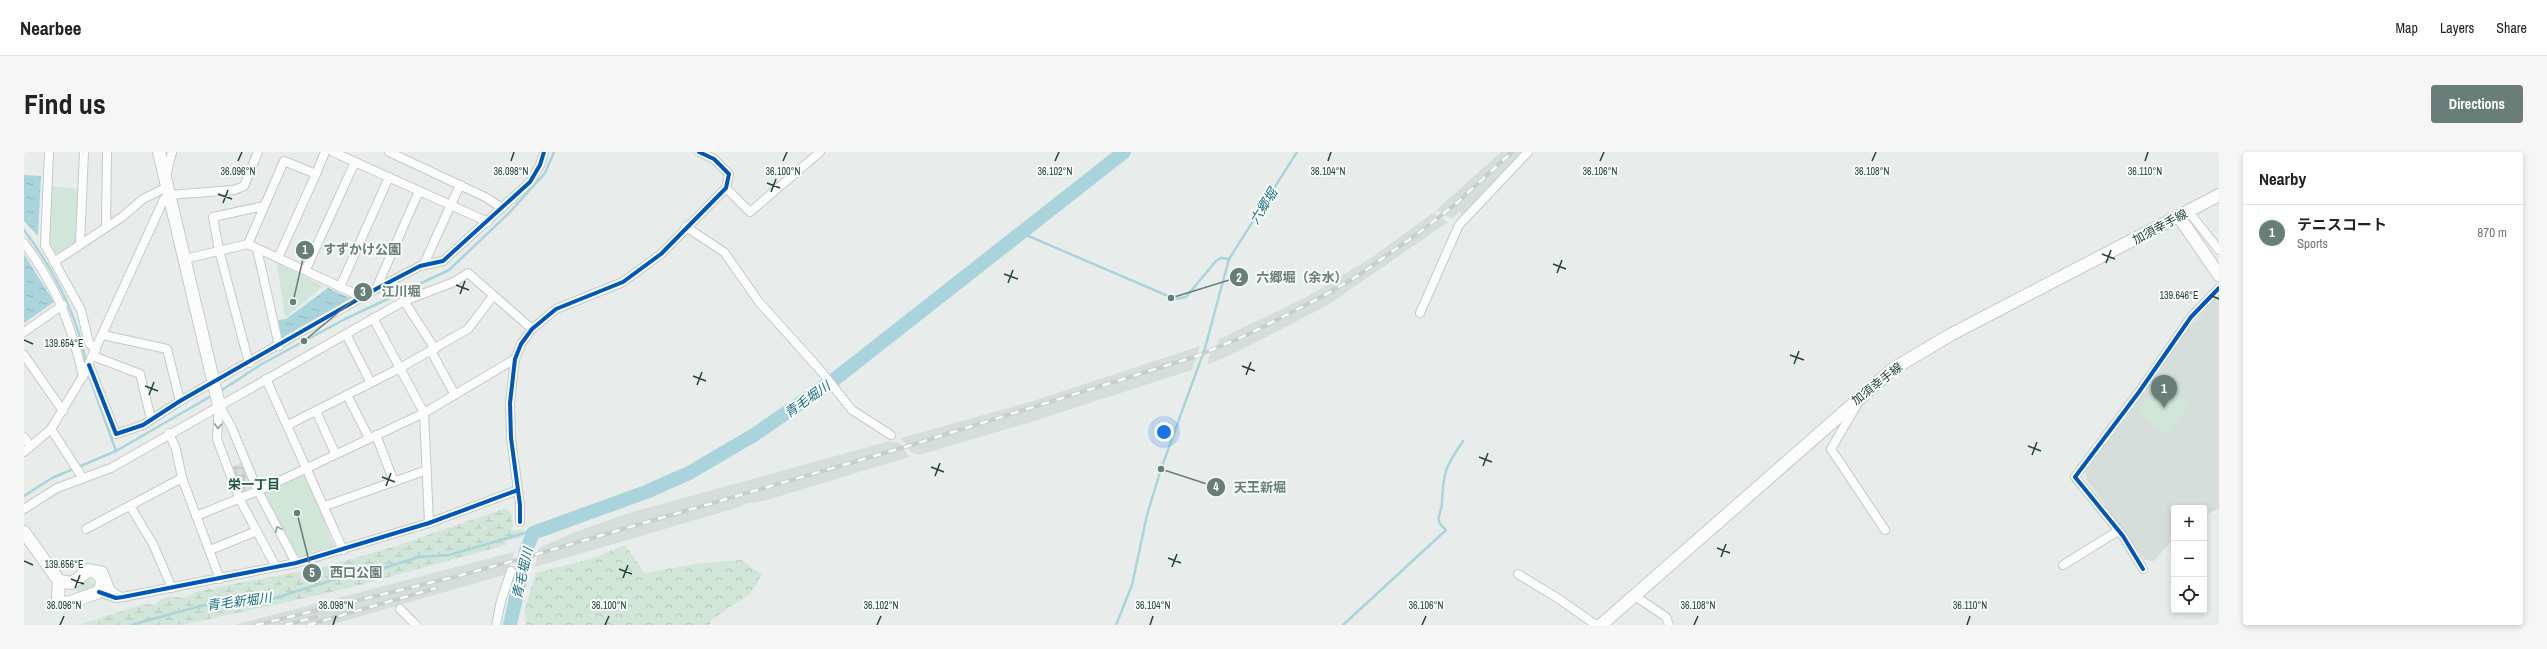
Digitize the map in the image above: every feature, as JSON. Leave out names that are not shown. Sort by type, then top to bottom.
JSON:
[{"type":"main road","points":[[159,152],[219,405]]},
{"type":"main road","name":"加須幸手線","points":[[1601,625],[1893,369],[1950,335],[2219,195]]},
{"type":"main road","points":[[2184,214],[2219,275]]},
{"type":"main road","points":[[24,532],[59,581],[58,600],[64,603],[99,592],[102,583],[97,572],[89,570],[72,583],[59,581]]},
{"type":"street","points":[[49,152],[45,245],[81,310],[89,343],[95,353],[140,374],[151,419]]},
{"type":"street","points":[[80,243],[84,152]]},
{"type":"street","points":[[106,152],[106,227]]},
{"type":"street","points":[[24,437],[27,449],[51,429],[89,365],[164,199],[172,152]]},
{"type":"street","points":[[54,262],[144,199],[167,187],[234,190],[244,186],[258,152]]},
{"type":"street","points":[[278,258],[325,152]]},
{"type":"street","points":[[333,152],[488,222]]},
{"type":"street","points":[[389,152],[460,185],[502,208]]},
{"type":"street","points":[[89,365],[116,434],[151,419],[180,401],[249,364],[376,289],[423,266],[443,261],[488,222],[530,182],[540,165],[544,152]]},
{"type":"street","points":[[520,522],[518,490],[511,438],[510,403],[515,359],[520,344],[532,328],[556,309],[623,282],[661,254],[726,188],[729,174],[714,159],[699,152]]},
{"type":"street","points":[[726,188],[750,212],[820,152]]},
{"type":"street","points":[[1420,313],[1459,225],[1528,152]]},
{"type":"street","points":[[248,244],[284,161],[316,174]]},
{"type":"street","points":[[306,270],[355,162]]},
{"type":"street","points":[[340,287],[389,177]]},
{"type":"street","points":[[423,266],[460,185]]},
{"type":"street","points":[[376,289],[419,191]]},
{"type":"street","points":[[249,364],[219,250],[213,217],[264,206]]},
{"type":"street","points":[[2184,214],[2219,250]]},
{"type":"street","points":[[686,227],[724,252],[759,302],[821,371],[856,413],[891,435]]},
{"type":"street","points":[[24,243],[42,269],[63,306],[83,376]]},
{"type":"street","points":[[185,259],[248,244],[306,270],[362,298]]},
{"type":"street","points":[[257,249],[279,346]]},
{"type":"street","points":[[24,509],[57,488],[82,477],[111,468],[169,433],[404,301],[454,282],[468,273],[532,328]]},
{"type":"street","points":[[2143,569],[2118,531],[2075,477],[2139,392],[2190,317],[2219,288]]},
{"type":"street","points":[[288,424],[400,368],[468,329],[493,296]]},
{"type":"street","points":[[404,301],[433,350],[455,395]]},
{"type":"street","points":[[24,332],[63,306]]},
{"type":"street","points":[[373,318],[424,413],[429,523]]},
{"type":"street","points":[[346,334],[371,383]]},
{"type":"street","points":[[103,335],[167,349],[180,401]]},
{"type":"street","points":[[24,355],[63,411]]},
{"type":"street","points":[[196,516],[258,491],[306,467],[424,413],[515,359]]},
{"type":"street","points":[[266,379],[325,506],[343,550]]},
{"type":"street","points":[[1864,393],[1831,449],[1885,530]]},
{"type":"street","points":[[347,395],[372,437],[394,482]]},
{"type":"street","points":[[219,405],[231,426],[258,491],[296,563]]},
{"type":"street","points":[[219,405],[217,439],[239,498],[276,567]]},
{"type":"street","points":[[316,411],[335,454]]},
{"type":"street","points":[[51,429],[82,477]]},
{"type":"street","points":[[169,433],[176,449],[182,478],[220,579]]},
{"type":"street","points":[[325,506],[427,470]]},
{"type":"street","points":[[86,529],[182,478]]},
{"type":"street","points":[[99,592],[121,598],[296,563],[429,523],[518,490]]},
{"type":"street","points":[[130,506],[153,544],[172,588]]},
{"type":"street","points":[[210,550],[257,531]]},
{"type":"street","points":[[2063,565],[2118,531]]},
{"type":"street","points":[[89,570],[95,569],[103,571],[111,591],[121,598]]},
{"type":"street","points":[[496,625],[501,601],[511,571]]},
{"type":"street","points":[[1518,574],[1560,599],[1596,625]]},
{"type":"street","points":[[1635,596],[1666,617],[1669,625]]},
{"type":"street","points":[[400,609],[416,625]]},
{"type":"shaded area","points":[[1501,152],[1524,152],[1463,215],[1459,212],[1452,219],[1436,210]]},
{"type":"shaded area","points":[[1433,213],[1448,222],[1328,305],[1239,351],[1210,364],[1207,363],[1212,348],[1217,344],[1219,339],[1307,297],[1371,258]]},
{"type":"shaded area","points":[[2219,295],[2219,509],[2207,514],[2207,505],[2171,505],[2171,541],[2154,561],[2145,560],[2086,479],[2086,471],[2148,389],[2186,332]]},
{"type":"shaded area","points":[[1200,346],[1192,370],[1031,422],[919,455],[911,452],[901,438],[1030,402]]},
{"type":"shaded area","points":[[890,441],[900,443],[909,457],[764,501],[744,504],[740,507],[535,567],[539,548],[575,532],[632,512]]},
{"type":"shaded area","points":[[241,463],[251,488],[241,492],[231,467]]},
{"type":"shaded area","points":[[521,550],[519,569],[515,573],[517,557]]},
{"type":"shaded area","points":[[514,552],[509,569],[504,575],[330,625],[234,625]]},
{"type":"green space","points":[[51,186],[79,189],[76,242],[55,255],[49,244]]},
{"type":"green space","points":[[277,263],[323,286],[285,318]]},
{"type":"green space","points":[[2160,381],[2191,404],[2168,435],[2137,412]]},
{"type":"green space","points":[[303,474],[307,477],[334,546],[300,556],[295,553],[261,493]]},
{"type":"green space","points":[[506,508],[512,515],[513,531],[524,529],[522,537],[506,541],[506,545],[345,589],[183,625],[78,625],[144,604],[154,605],[162,599],[168,597],[184,598],[198,591],[323,567],[393,547]]},
{"type":"green space","points":[[625,545],[645,573],[694,564],[742,560],[762,575],[750,594],[711,620],[710,625],[526,625],[525,608],[536,573],[594,558]]},
{"type":"green space","points":[[89,579],[95,583],[94,588],[77,592],[77,588]]},
{"type":"water","points":[[24,175],[41,176],[38,236],[24,221]]},
{"type":"water","points":[[24,254],[54,302],[24,323]]},
{"type":"water","points":[[328,288],[352,299],[282,339],[277,320],[286,319]]},
{"type":"waterway","points":[[219,392],[260,365],[345,319],[449,270],[509,213],[545,173],[554,152]]},
{"type":"waterway","name":"青毛堀川","points":[[510,625],[527,548],[533,533],[646,492],[689,473],[754,435],[835,379],[1124,152]]},
{"type":"waterway","name":"六郷堀","points":[[1116,625],[1132,585],[1147,515],[1161,469],[1205,348],[1229,259],[1297,152]]},
{"type":"waterway","points":[[24,230],[45,260],[70,309],[77,327],[86,362]]},
{"type":"waterway","points":[[1022,230],[1026,235],[1175,299],[1186,297],[1216,261],[1221,258],[1229,259]]},
{"type":"waterway","points":[[88,373],[116,451]]},
{"type":"waterway","points":[[24,496],[52,478],[116,451],[213,395]]},
{"type":"waterway","points":[[1343,625],[1446,530],[1439,522],[1442,506],[1443,483],[1449,463],[1463,441]]},
{"type":"waterway","name":"青毛新堀川","points":[[131,625],[204,605],[269,600],[339,578],[368,573],[419,557],[449,555],[525,533],[533,533]]},
{"type":"railway","points":[[256,625],[454,577],[520,559],[905,447],[1197,356],[1251,333],[1323,296],[1359,275],[1424,229],[1458,202],[1512,152]]},
{"type":"railway","points":[[308,625],[436,588]]},
{"type":"railway","points":[[285,625],[316,617]]},
{"type":"cycle path","points":[[89,365],[116,434],[143,425],[180,401],[376,289],[420,266],[443,261],[530,182],[540,165],[544,152]]},
{"type":"cycle path","points":[[520,522],[520,505],[511,438],[510,403],[515,359],[521,344],[532,329],[556,309],[623,282],[661,254],[726,188],[729,174],[714,159],[699,152]]},
{"type":"cycle path","points":[[2143,569],[2123,536],[2075,477],[2139,392],[2191,317],[2219,288]]},
{"type":"cycle path","points":[[99,592],[116,598],[123,597],[296,563],[429,523],[518,490]]},
{"type":"place","name":"六郷堀（余水）","points":[[1171,298]]},
{"type":"place","name":"すずかけ公園","points":[[293,302]]},
{"type":"place","name":"江川堀","points":[[304,341]]},
{"type":"place","name":"テニスコート","points":[[2164,408]]},
{"type":"place","name":"天王新堀","points":[[1161,469]]},
{"type":"place","name":"西口公園","points":[[297,513]]},
{"type":"district","name":"栄一丁目","points":[[254,484]]}]
